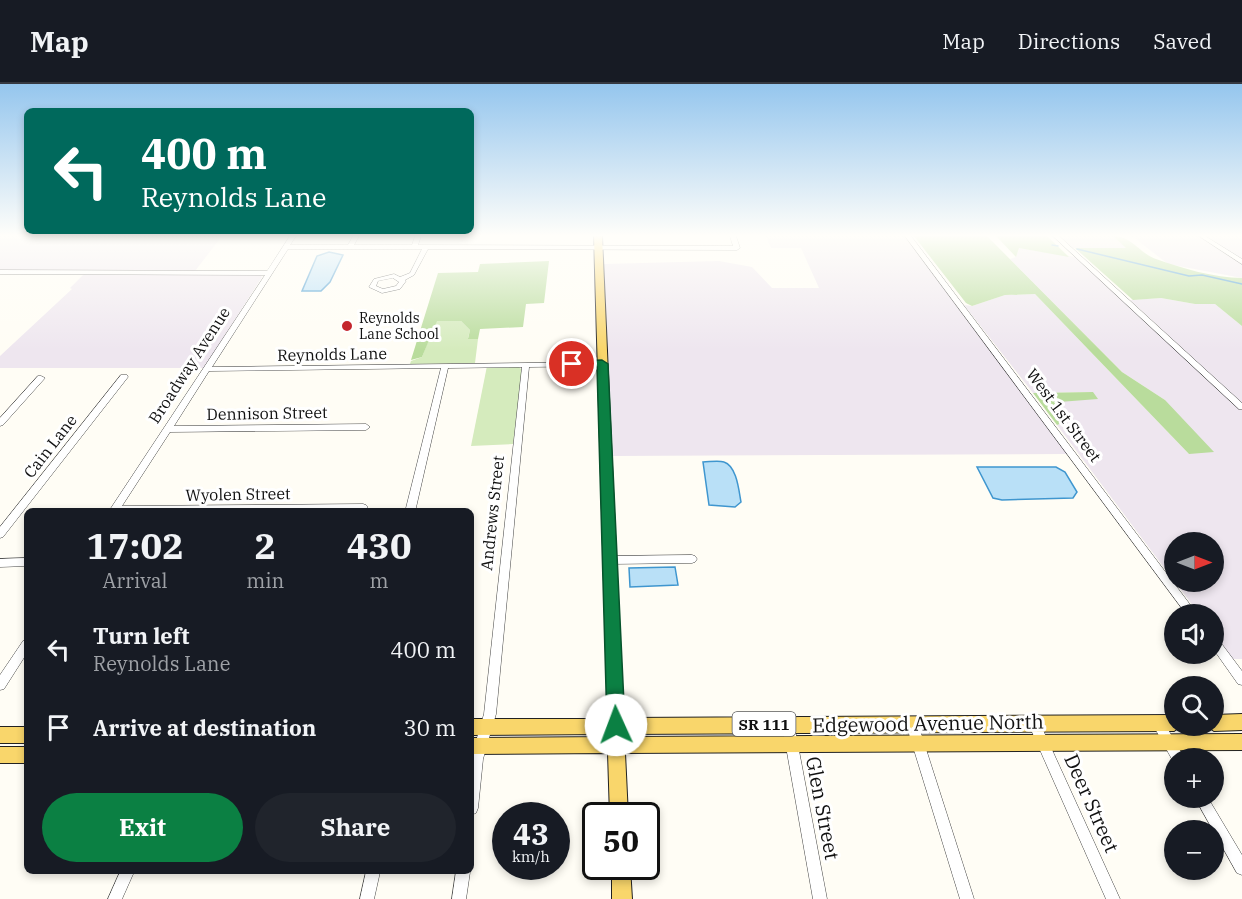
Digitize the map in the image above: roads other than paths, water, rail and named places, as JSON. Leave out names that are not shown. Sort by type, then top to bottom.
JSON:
[{"type":"main road","points":[[599,274],[619,802]]},
{"type":"main road","name":"Edgewood Avenue North","points":[[479,727],[1164,723]]},
{"type":"main road","points":[[1224,723],[1242,723]]},
{"type":"main road","points":[[0,735],[24,735]]},
{"type":"main road","name":"Edgewood Avenue North","points":[[476,746],[1242,742]]},
{"type":"main road","points":[[0,755],[24,755]]},
{"type":"main road","points":[[621,880],[622,899]]},
{"type":"street","name":"Broadway Avenue","points":[[116,508],[268,274]]},
{"type":"street","points":[[401,279],[412,274]]},
{"type":"street","name":"West 1st Street","points":[[937,274],[1185,604]]},
{"type":"street","points":[[1097,274],[1242,407]]},
{"type":"street","name":"Andrews Street","points":[[474,771],[479,727],[491,708],[526,364]]},
{"type":"street","name":"Reynolds Lane","points":[[207,369],[602,364]]},
{"type":"street","points":[[411,508],[445,365]]},
{"type":"street","name":"Cain Lane","points":[[0,534],[124,377]]},
{"type":"street","points":[[0,423],[41,378]]},
{"type":"street","name":"Dennison Street","points":[[167,429],[366,427]]},
{"type":"street","name":"Wyolen Street","points":[[301,508],[363,507]]},
{"type":"street","points":[[610,560],[693,559]]},
{"type":"street","points":[[0,563],[24,562]]},
{"type":"street","points":[[0,685],[24,649]]},
{"type":"street","points":[[1224,656],[1242,680]]},
{"type":"street","name":"Deer Street","points":[[1034,723],[1113,899]]},
{"type":"street","name":"Glen Street","points":[[788,724],[820,899]]},
{"type":"street","points":[[912,724],[967,899]]},
{"type":"street","points":[[1168,736],[1173,748]]},
{"type":"street","points":[[1208,808],[1242,868]]},
{"type":"street","points":[[115,899],[126,874]]},
{"type":"street","points":[[367,899],[372,874]]},
{"type":"street","points":[[459,899],[462,874]]},
{"type":"water","points":[[309,274],[334,274],[321,291],[302,291]]},
{"type":"water","points":[[722,461],[732,469],[737,480],[741,502],[735,507],[709,505],[703,462]]},
{"type":"water","points":[[977,467],[1056,467],[1065,472],[1077,492],[1073,498],[1002,500],[993,498]]},
{"type":"water","points":[[675,567],[678,585],[630,587],[629,568]]},
{"type":"waterway","points":[[1181,274],[1202,275],[1242,284]]},
{"type":"place","name":"Reynolds Lane School","points":[[347,326]]}]
